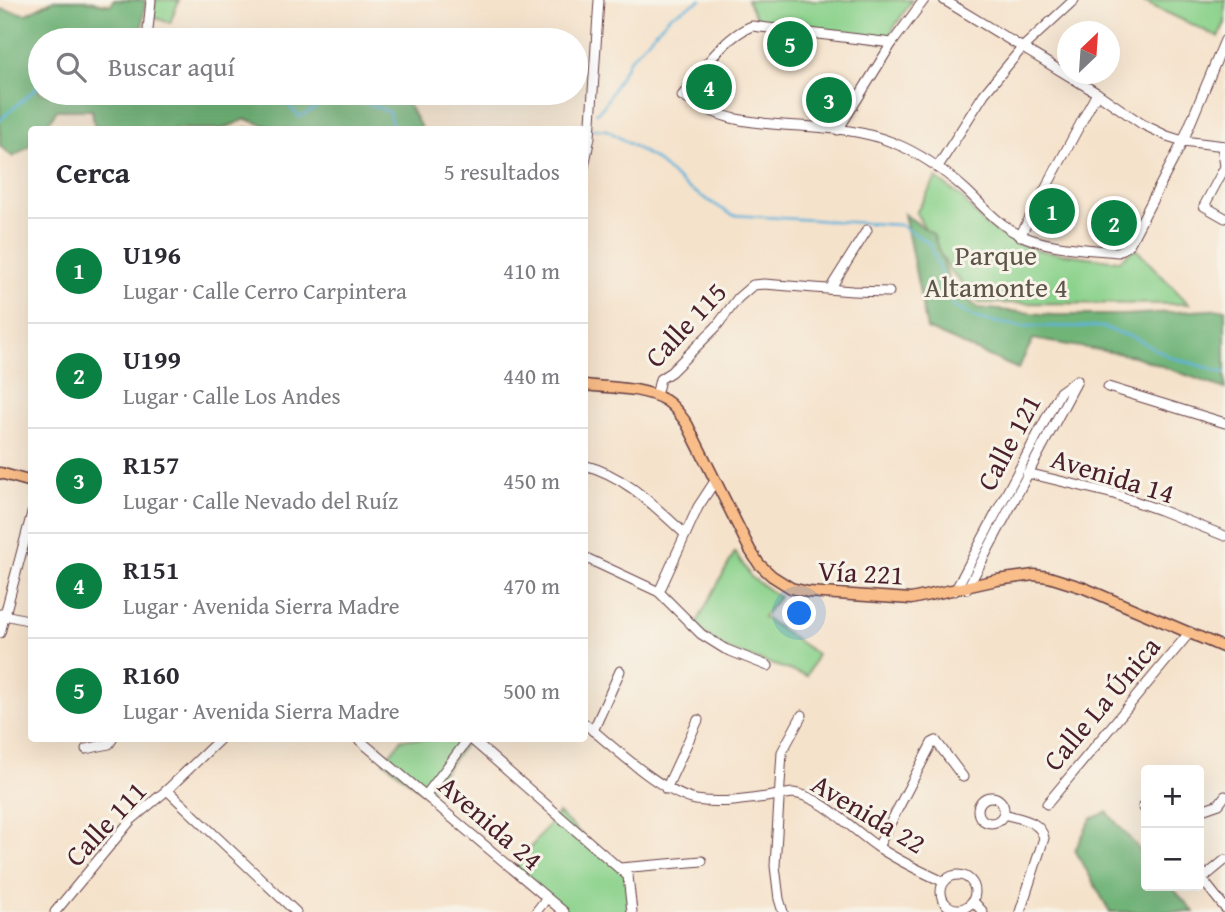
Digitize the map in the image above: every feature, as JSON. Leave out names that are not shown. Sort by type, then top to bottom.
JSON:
[{"type":"main road","name":"Vía 221","points":[[588,385],[642,392],[656,396],[676,408],[687,424],[750,550],[759,564],[791,588],[808,592],[911,599],[967,589],[997,580],[1034,575],[1049,577],[1084,588],[1225,648]]},
{"type":"main road","points":[[0,473],[28,481]]},
{"type":"street","points":[[148,28],[151,0]]},
{"type":"street","points":[[588,148],[598,0]]},
{"type":"street","points":[[838,130],[892,43],[924,0]]},
{"type":"street","points":[[944,0],[1097,93],[1142,124],[1183,141],[1224,146],[1225,166],[1204,206],[1225,218]]},
{"type":"street","points":[[937,168],[984,94],[1022,48],[1074,0]]},
{"type":"street","points":[[892,43],[752,26],[735,35],[682,96],[736,120],[873,135],[896,144],[937,168],[1020,236],[1041,242],[1118,252],[1129,245],[1183,141],[1225,41]]},
{"type":"street","points":[[1020,236],[1097,93]]},
{"type":"street","points":[[867,230],[830,289],[889,292]]},
{"type":"street","name":"Calle 115","points":[[656,396],[660,379],[671,372],[716,327],[753,285],[830,289]]},
{"type":"street","name":"Calle 121","points":[[955,591],[1060,392],[1077,380],[967,589]]},
{"type":"street","points":[[1108,387],[1225,423]]},
{"type":"street","points":[[588,467],[620,479],[641,494],[685,534]]},
{"type":"street","name":"Avenida 14","points":[[1027,473],[1114,494],[1225,536]]},
{"type":"street","points":[[659,592],[698,507],[715,481]]},
{"type":"street","points":[[0,633],[2,614],[28,526]]},
{"type":"street","points":[[588,559],[659,592],[701,634],[725,649],[768,666]]},
{"type":"street","points":[[2,614],[28,620]]},
{"type":"street","name":"Calle La Única","points":[[1046,804],[1191,632]]},
{"type":"street","points":[[593,731],[621,671]]},
{"type":"street","points":[[783,912],[775,866],[782,752],[802,715]]},
{"type":"street","points":[[666,789],[698,720]]},
{"type":"street","name":"Avenida 22","points":[[588,727],[666,789],[698,800],[731,800],[793,793],[810,797],[878,847],[944,882]]},
{"type":"street","points":[[878,847],[932,743],[936,741],[963,778]]},
{"type":"street","points":[[86,749],[110,742]]},
{"type":"street","name":"Calle 111","points":[[55,912],[131,820],[217,742]]},
{"type":"street","name":"Avenida 24","points":[[362,742],[564,912]]},
{"type":"street","points":[[426,796],[466,742]]},
{"type":"street","points":[[474,742],[628,876],[632,912]]},
{"type":"street","points":[[167,790],[296,912]]},
{"type":"street","points":[[1204,809],[1219,804],[1225,796]]},
{"type":"street","points":[[1004,814],[1031,822],[1039,827],[1044,838],[1020,912]]},
{"type":"street","points":[[1204,875],[1225,860]]},
{"type":"street","points":[[620,868],[702,861]]},
{"type":"street","points":[[955,875],[968,877],[975,888],[973,901],[962,909],[949,906],[942,895],[944,882],[955,875]]},
{"type":"street","points":[[1204,883],[1225,908]]},
{"type":"street","points":[[536,912],[546,899]]},
{"type":"street","points":[[973,901],[983,912]]},
{"type":"green space","points":[[54,0],[83,0],[111,5],[113,0],[145,0],[142,28],[28,28],[28,105],[408,105],[420,126],[267,126],[246,119],[229,126],[95,126],[92,110],[57,110],[46,126],[28,126],[28,147],[13,157],[0,146],[0,9],[26,14]]},
{"type":"green space","points":[[155,0],[179,0],[170,23],[153,17]]},
{"type":"green space","points":[[747,0],[912,0],[884,43],[784,28],[756,18]]},
{"type":"green space","points":[[1140,0],[1225,0],[1225,23],[1218,37]]},
{"type":"green space","name":"Parque Altamonte 4","points":[[936,178],[961,197],[984,224],[1015,243],[1041,251],[1119,261],[1135,248],[1189,304],[979,303],[950,270],[916,213]]},
{"type":"green space","points":[[904,214],[933,234],[952,286],[978,308],[1052,315],[1125,315],[1225,309],[1225,389],[1134,356],[1033,339],[1018,369],[927,329]]},
{"type":"green space","points":[[735,552],[751,577],[779,597],[763,617],[817,654],[807,676],[723,648],[695,626]]},
{"type":"green space","points":[[400,742],[467,742],[426,795],[384,761]]},
{"type":"green space","points":[[1107,812],[1141,851],[1141,891],[1175,891],[1194,912],[1110,912],[1075,850],[1091,819]]},
{"type":"green space","points":[[558,813],[628,876],[632,912],[565,912],[513,870]]},
{"type":"waterway","points":[[596,113],[603,107],[630,59],[670,16],[701,0]]},
{"type":"waterway","points":[[0,120],[28,96]]},
{"type":"waterway","points":[[288,105],[300,117],[320,105]]},
{"type":"waterway","points":[[371,105],[389,112],[392,126]]},
{"type":"waterway","points":[[579,126],[588,119]]},
{"type":"waterway","points":[[588,129],[607,130],[656,160],[685,186],[732,215],[900,225],[929,243],[954,307],[979,319],[1018,326],[1102,327],[1135,338],[1170,357],[1225,373]]},
{"type":"place","name":"R160","points":[[790,44]]},
{"type":"place","name":"R151","points":[[709,87]]},
{"type":"place","name":"R157","points":[[829,100]]},
{"type":"place","name":"U196","points":[[1052,211]]},
{"type":"place","name":"U199","points":[[1114,223]]}]
